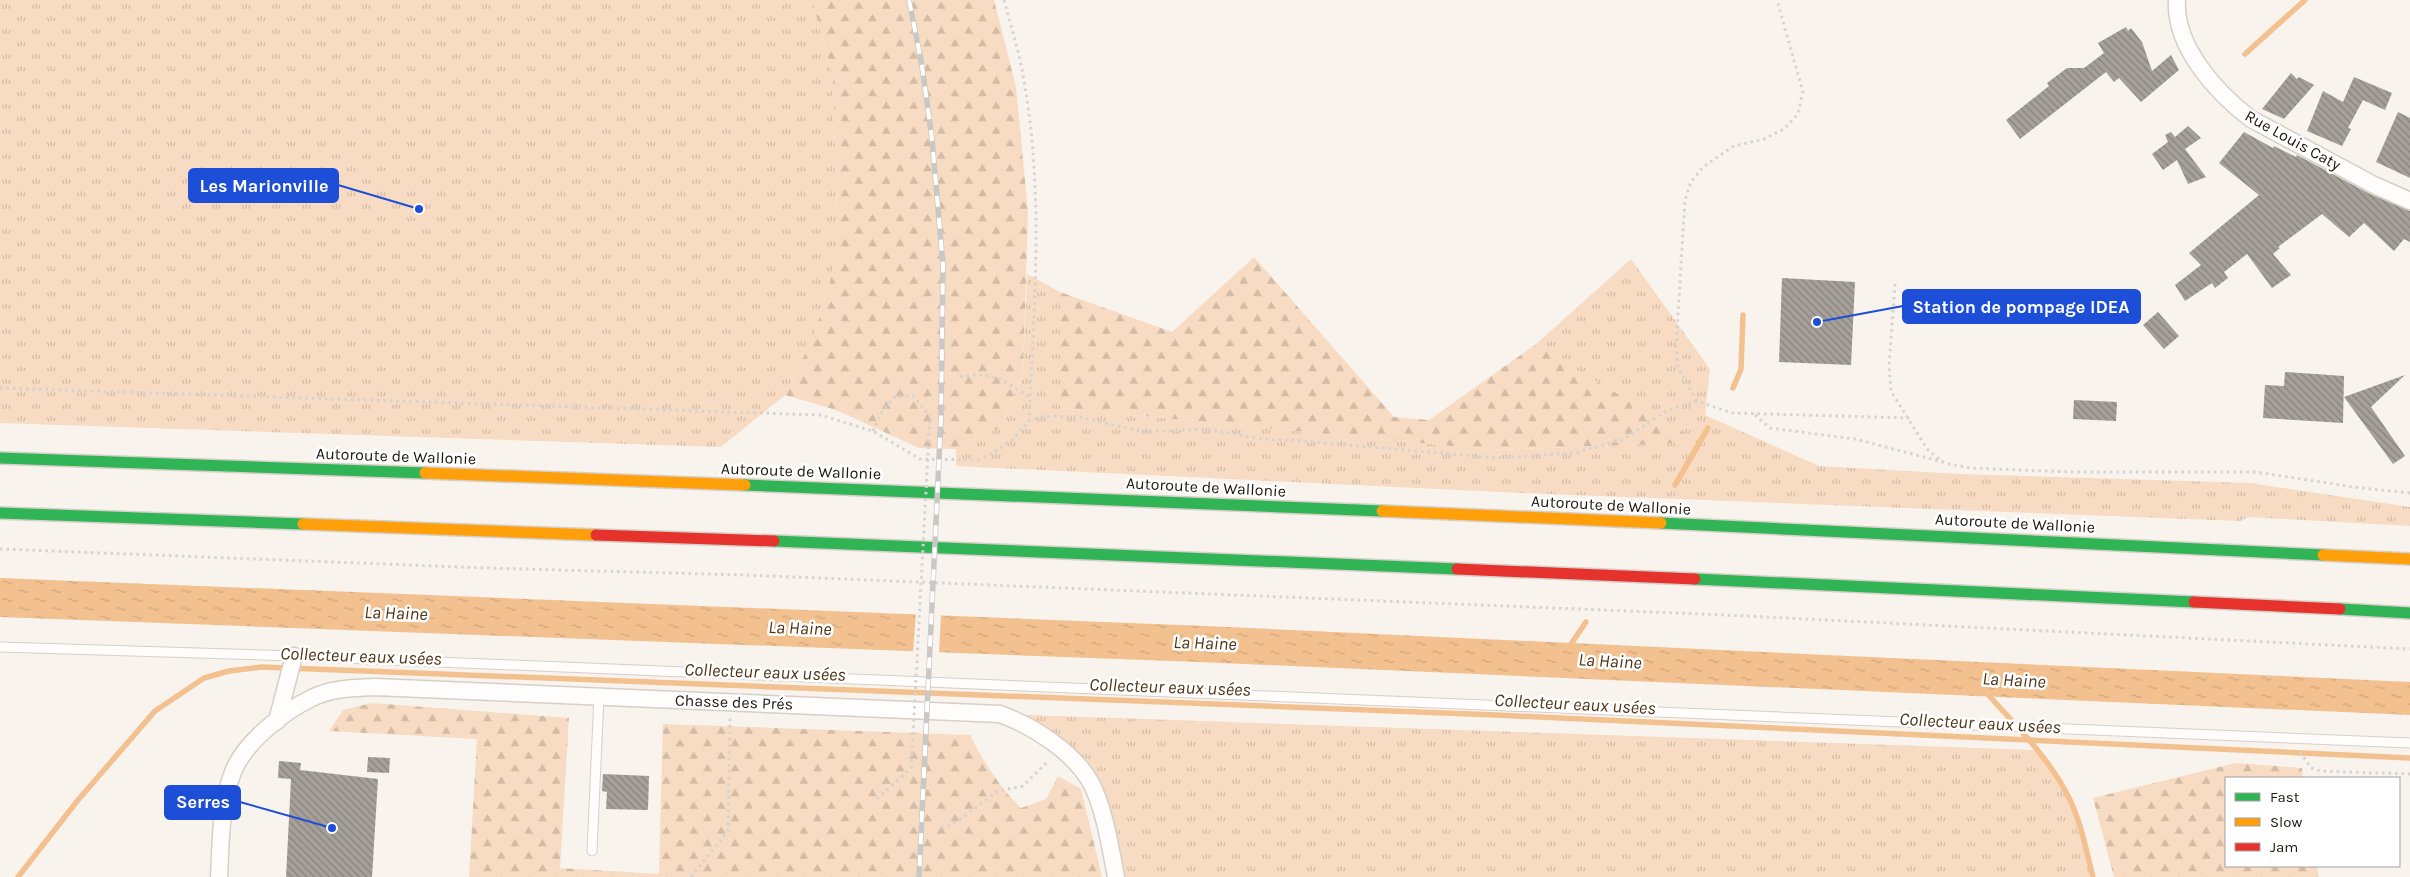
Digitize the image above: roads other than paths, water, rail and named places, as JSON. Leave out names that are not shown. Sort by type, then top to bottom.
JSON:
[{"type":"highway","name":"Autoroute de Wallonie","points":[[0,458],[1029,495],[2046,540],[2410,559]]},
{"type":"highway","points":[[0,513],[1024,550],[2042,594],[2410,613]]},
{"type":"street","name":"Rue Louis Caty","points":[[2176,0],[2178,23],[2184,39],[2198,63],[2234,106],[2260,124],[2374,185],[2410,201]]},
{"type":"street","points":[[271,725],[294,656]]},
{"type":"street","name":"Chasse des Prés","points":[[219,877],[222,817],[226,793],[233,770],[246,749],[271,725],[312,698],[353,688],[375,686],[1000,714],[1018,720],[1061,749],[1091,783],[1106,830],[1116,877]]},
{"type":"lane","points":[[0,647],[294,656],[2410,743]]},
{"type":"lane","points":[[592,851],[599,696]]},
{"type":"water","name":"La Haine","points":[[0,578],[1205,626],[2410,682],[2410,715],[1199,662],[0,617]]},
{"type":"waterway","points":[[2245,54],[2305,0]]},
{"type":"waterway","points":[[1733,388],[1741,369],[1743,315]]},
{"type":"waterway","points":[[1675,485],[1708,428]]},
{"type":"waterway","points":[[1569,647],[1586,622]]},
{"type":"waterway","name":"Collecteur eaux usées","points":[[18,877],[78,800],[155,711],[204,678],[229,671],[262,667],[1496,715],[2410,758]]},
{"type":"waterway","name":"La Haine","points":[[1984,690],[2029,740],[2060,781],[2076,815],[2093,877]]},
{"type":"railway","points":[[909,0],[922,66],[932,139],[943,265],[941,417],[919,877]]},
{"type":"place","name":"Les Marionville","points":[[419,209]]},
{"type":"place","name":"Station de pompage IDEA","points":[[1817,322]]},
{"type":"place","name":"Serres","points":[[332,828]]}]
